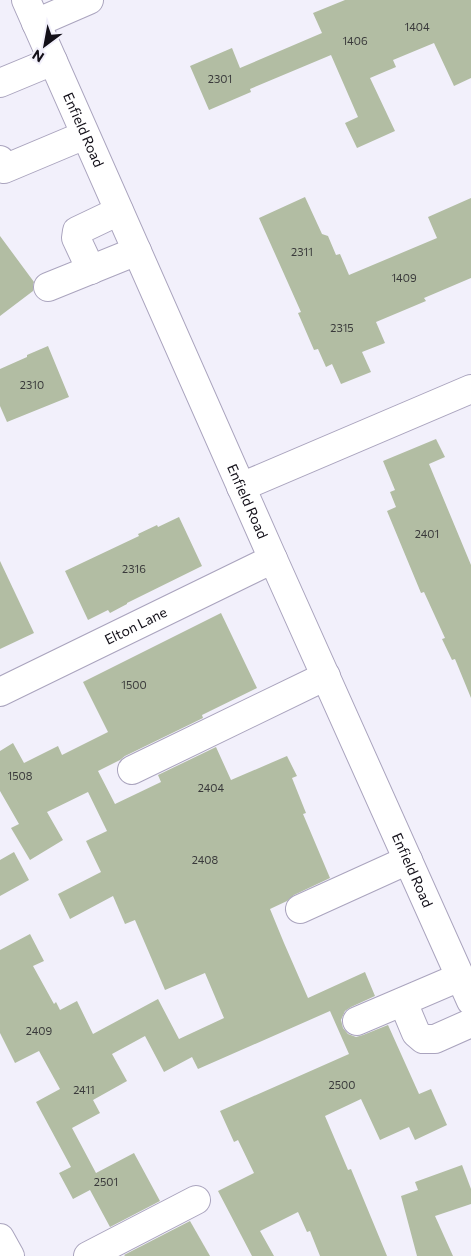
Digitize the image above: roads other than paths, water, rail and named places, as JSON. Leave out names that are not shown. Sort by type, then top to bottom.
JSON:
[{"type":"street","points":[[31,12],[89,0]]},
{"type":"street","name":"Enfield Road","points":[[31,12],[273,559],[468,992]]},
{"type":"street","points":[[0,83],[53,61]]},
{"type":"street","points":[[0,160],[4,169],[86,135]]},
{"type":"street","points":[[91,270],[76,238],[77,231],[119,211]]},
{"type":"street","points":[[48,287],[137,251]]},
{"type":"street","points":[[242,487],[471,389]]},
{"type":"street","name":"Elton Lane","points":[[0,692],[273,559]]},
{"type":"street","points":[[132,770],[326,676]]},
{"type":"street","points":[[300,909],[408,860]]},
{"type":"street","points":[[356,1021],[402,1002],[468,992]]},
{"type":"street","points":[[402,1002],[416,1033],[423,1039],[435,1039],[471,1023]]},
{"type":"street","points":[[88,1256],[196,1200]]},
{"type":"street","points":[[0,1238],[10,1256]]}]
